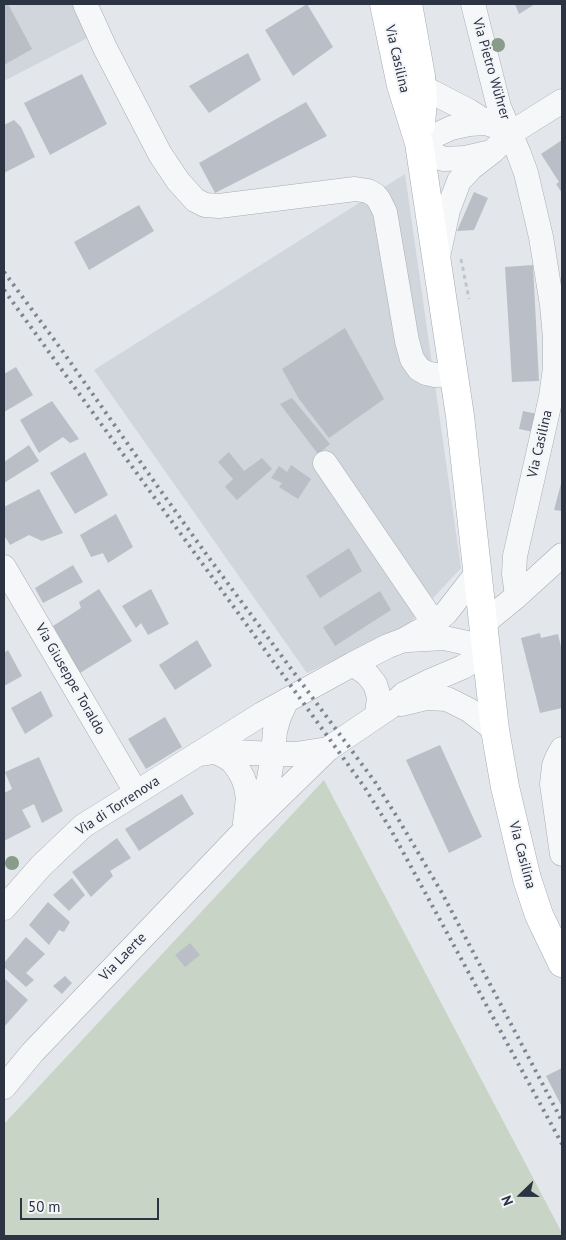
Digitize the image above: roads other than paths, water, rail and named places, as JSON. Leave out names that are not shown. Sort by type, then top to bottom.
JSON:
[{"type":"main road","name":"Via Casilina","points":[[384,4],[401,85],[419,143],[460,416],[495,730],[505,787],[522,862],[540,915],[562,963]]},
{"type":"main road","name":"Via Casilina","points":[[408,4],[422,86],[422,115],[419,143]]},
{"type":"street","points":[[86,4],[105,48],[160,154],[178,181],[194,200],[211,206],[226,206],[355,189],[368,191],[375,195],[385,212],[407,341],[412,359],[426,373],[435,375],[454,374]]},
{"type":"street","name":"Via Pietro Wührer","points":[[473,4],[499,107],[511,134]]},
{"type":"street","points":[[422,86],[470,111],[486,123],[511,134]]},
{"type":"street","points":[[437,261],[448,210],[459,181],[471,168],[494,151],[511,134],[562,101]]},
{"type":"street","points":[[486,123],[468,124],[452,128],[419,143],[436,156],[449,159],[473,157],[494,151]]},
{"type":"street","name":"Via Casilina","points":[[511,134],[526,173],[557,302],[555,368],[549,407],[514,556],[514,582],[517,596]]},
{"type":"street","points":[[325,463],[434,623]]},
{"type":"street","points":[[484,623],[562,555]]},
{"type":"street","name":"Via Giuseppe Toraldo","points":[[4,567],[136,792]]},
{"type":"street","name":"Via di Torrenova","points":[[4,908],[41,866],[83,826],[136,792],[206,753],[287,700],[434,623],[446,613],[477,573]]},
{"type":"street","name":"Via di Torrenova","points":[[404,640],[444,638],[463,642],[487,652]]},
{"type":"street","points":[[245,830],[328,749],[404,694],[463,667],[487,652]]},
{"type":"street","points":[[353,664],[367,674],[375,684],[383,711]]},
{"type":"street","points":[[383,711],[426,698],[447,699],[469,710],[495,730]]},
{"type":"street","points":[[245,830],[264,797],[269,779],[275,731],[287,700]]},
{"type":"street","points":[[206,753],[296,754],[328,749]]},
{"type":"street","points":[[562,749],[554,766],[552,784],[562,854]]},
{"type":"street","points":[[206,753],[226,757],[232,761],[245,782],[248,798],[245,830]]},
{"type":"street","name":"Via Laerte","points":[[4,1087],[32,1053],[245,830]]},
{"type":"railway","points":[[4,272],[209,558],[375,782],[442,893],[562,1121]]},
{"type":"railway","points":[[4,290],[365,788],[391,830],[562,1144]]}]
